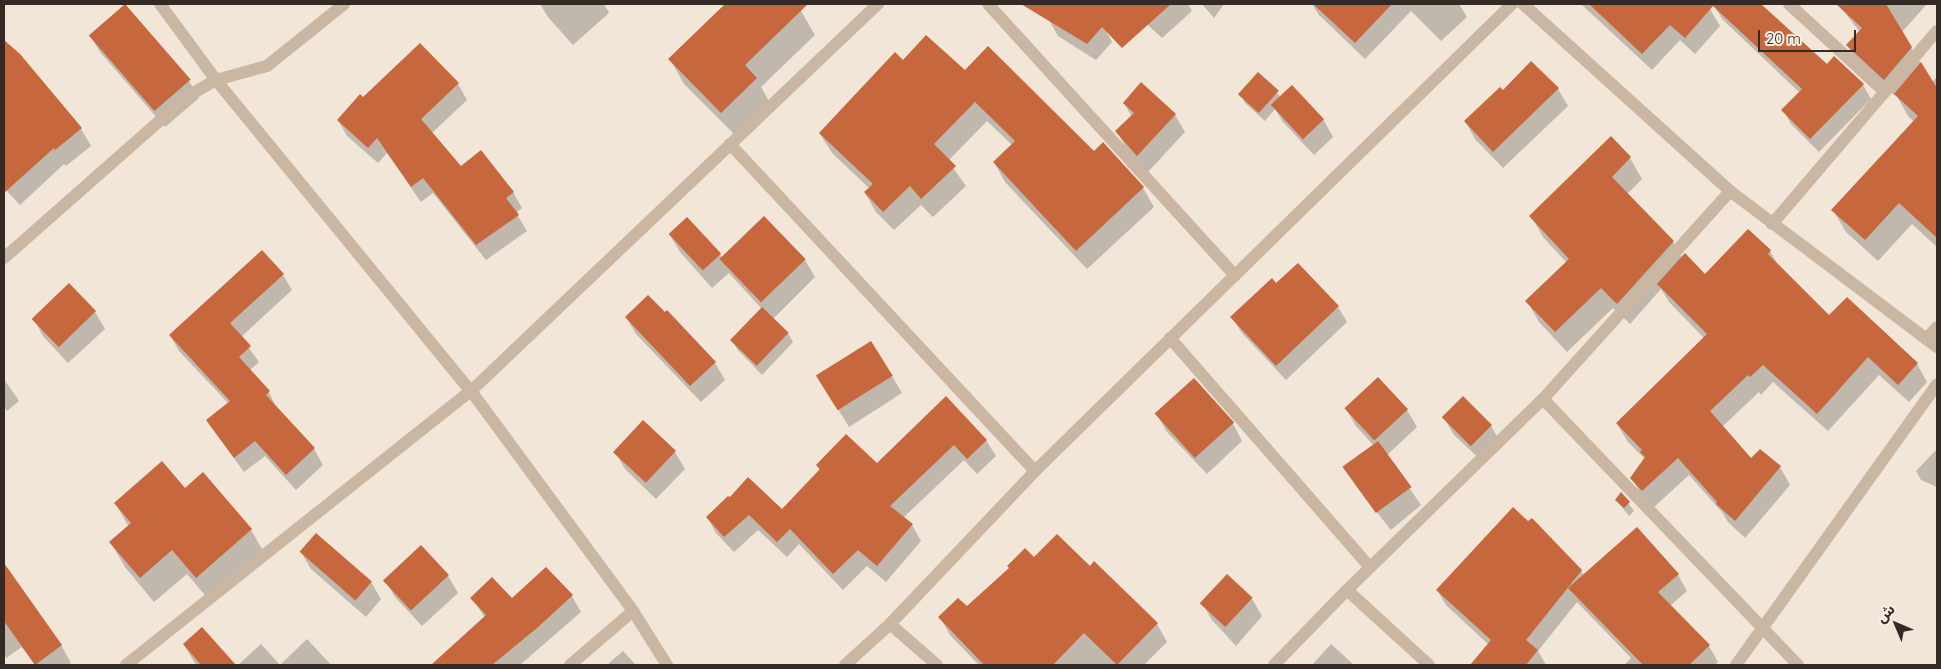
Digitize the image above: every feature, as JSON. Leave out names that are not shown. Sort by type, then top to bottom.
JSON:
[{"type":"street","points":[[160,4],[216,80],[471,391],[633,611],[667,665]]},
{"type":"street","points":[[4,258],[188,96],[216,80],[267,66],[344,4]]},
{"type":"street","points":[[126,665],[471,391],[878,4]]},
{"type":"street","points":[[988,4],[1236,275]]},
{"type":"street","points":[[845,665],[890,624],[1035,471],[1512,4]]},
{"type":"street","points":[[1523,4],[1730,191],[1937,347]]},
{"type":"street","points":[[1789,4],[1885,92]]},
{"type":"street","points":[[1772,224],[1937,31]]},
{"type":"street","points":[[730,144],[1035,471]]},
{"type":"street","points":[[1274,665],[1346,590],[1544,399],[1730,191]]},
{"type":"street","points":[[1926,339],[1937,327]]},
{"type":"street","points":[[1170,338],[1370,568]]},
{"type":"street","points":[[1736,665],[1937,384]]},
{"type":"street","points":[[1544,399],[1798,665]]},
{"type":"street","points":[[1346,590],[1429,665]]},
{"type":"street","points":[[570,665],[633,611]]},
{"type":"street","points":[[890,624],[937,665]]},
{"type":"building","points":[[125,4],[191,79],[154,111],[89,35]]},
{"type":"building","points":[[725,4],[808,4],[745,65],[757,78],[721,113],[668,59]]},
{"type":"building","points":[[1021,4],[1171,4],[1122,48],[1102,27],[1087,44]]},
{"type":"building","points":[[1313,4],[1392,4],[1355,43]]},
{"type":"building","points":[[1589,4],[1761,4],[1827,64],[1834,56],[1864,84],[1810,139],[1781,110],[1802,89],[1713,6],[1685,38],[1670,25],[1642,54]]},
{"type":"building","points":[[1836,4],[1886,4],[1912,47],[1884,80],[1846,45],[1862,28]]},
{"type":"building","points":[[926,35],[965,70],[988,46],[1094,151],[1103,142],[1144,187],[1076,251],[993,162],[1015,141],[975,102],[934,144],[956,166],[921,199],[910,186],[883,212],[864,192],[873,184],[819,133],[895,52],[903,60]]},
{"type":"building","points":[[4,40],[20,54],[82,128],[55,150],[54,148],[4,193]]},
{"type":"building","points":[[420,43],[459,83],[421,119],[461,166],[481,150],[514,192],[506,198],[519,215],[476,245],[423,178],[411,187],[377,138],[368,148],[337,120],[360,94],[363,97]]},
{"type":"building","points":[[1531,61],[1559,88],[1493,152],[1464,121],[1500,87],[1503,90]]},
{"type":"building","points":[[1921,62],[1937,88],[1937,238],[1899,203],[1865,240],[1831,210],[1918,116],[1894,94]]},
{"type":"building","points":[[1258,72],[1279,91],[1259,113],[1238,94]]},
{"type":"building","points":[[1141,82],[1176,114],[1137,156],[1115,131],[1134,113],[1123,103]]},
{"type":"building","points":[[1292,85],[1324,119],[1303,139],[1271,105]]},
{"type":"building","points":[[1611,136],[1631,157],[1612,177],[1674,241],[1617,304],[1601,288],[1555,332],[1525,301],[1569,259],[1529,216]]},
{"type":"building","points":[[764,216],[806,259],[761,302],[719,259]]},
{"type":"building","points":[[687,217],[721,254],[703,271],[669,234]]},
{"type":"building","points":[[1748,229],[1771,250],[1768,254],[1829,315],[1847,297],[1918,363],[1898,385],[1868,357],[1817,414],[1763,365],[1750,377],[1748,375],[1710,411],[1751,458],[1760,449],[1781,466],[1735,521],[1716,504],[1717,502],[1678,458],[1642,491],[1630,478],[1645,457],[1640,452],[1642,450],[1616,423],[1707,334],[1657,284],[1685,253],[1705,274]]},
{"type":"building","points":[[262,250],[284,274],[230,323],[251,346],[239,357],[270,391],[266,395],[315,448],[286,475],[255,441],[234,458],[206,420],[230,401],[169,335]]},
{"type":"building","points":[[1298,263],[1339,306],[1276,366],[1230,317],[1272,278],[1276,283]]},
{"type":"building","points":[[69,283],[96,311],[59,347],[32,319]]},
{"type":"building","points":[[648,295],[665,312],[667,310],[716,362],[690,386],[625,317]]},
{"type":"building","points":[[762,307],[789,333],[757,366],[730,340]]},
{"type":"building","points":[[871,341],[893,376],[838,410],[816,375]]},
{"type":"building","points":[[1378,377],[1408,409],[1374,441],[1344,408]]},
{"type":"building","points":[[1194,378],[1234,423],[1195,458],[1155,413]]},
{"type":"building","points":[[946,396],[987,440],[967,459],[954,445],[890,506],[913,524],[877,566],[858,550],[833,574],[790,529],[777,542],[749,515],[724,537],[706,517],[728,496],[730,497],[748,477],[782,509],[820,469],[816,465],[846,434],[877,463]]},
{"type":"building","points":[[1463,396],[1492,425],[1471,446],[1442,417]]},
{"type":"building","points":[[643,420],[676,451],[646,483],[613,452]]},
{"type":"building","points":[[1378,441],[1412,487],[1376,513],[1342,467]]},
{"type":"building","points":[[162,461],[185,488],[203,472],[252,529],[196,578],[172,550],[140,578],[109,542],[131,523],[114,503]]},
{"type":"building","points":[[1621,492],[1630,502],[1624,508],[1615,500]]},
{"type":"building","points":[[1513,507],[1528,521],[1532,518],[1582,570],[1526,640],[1538,650],[1526,665],[1470,665],[1491,640],[1436,590]]},
{"type":"building","points":[[1637,527],[1679,574],[1658,592],[1710,645],[1689,665],[1643,665],[1568,588]]},
{"type":"building","points":[[316,533],[372,582],[355,600],[300,552]]},
{"type":"building","points":[[1057,534],[1090,566],[1094,561],[1158,623],[1117,665],[1084,633],[1053,665],[984,665],[938,617],[958,598],[967,606],[1009,568],[1007,566],[1025,548],[1034,557]]},
{"type":"building","points":[[421,545],[449,575],[411,610],[383,580]]},
{"type":"building","points":[[4,563],[62,645],[35,665],[4,621]]},
{"type":"building","points":[[546,567],[573,595],[537,628],[492,665],[431,665],[486,615],[470,598],[492,577],[512,598]]},
{"type":"building","points":[[1227,574],[1253,598],[1225,627],[1200,603]]},
{"type":"building","points":[[202,627],[236,665],[201,665],[183,644]]}]
